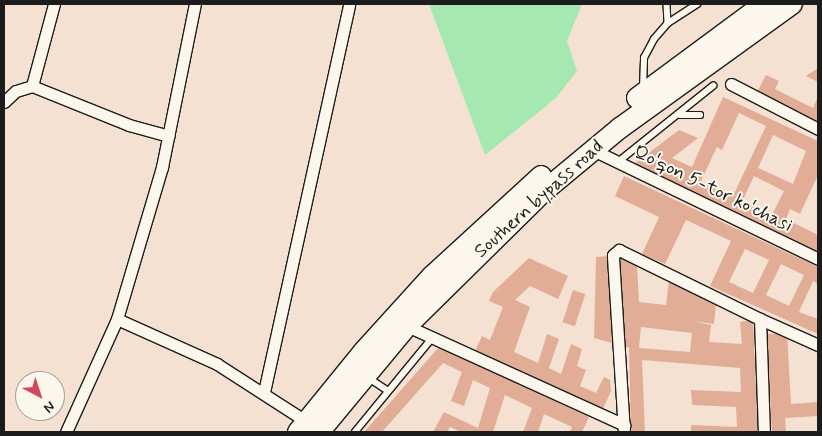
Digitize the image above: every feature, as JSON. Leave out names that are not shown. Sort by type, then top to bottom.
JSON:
[{"type":"highway","name":"Southern bypass road","points":[[313,430],[364,351],[432,276],[498,212],[642,94],[764,4]]},
{"type":"highway","name":"Southern bypass road","points":[[313,430],[366,375],[407,326],[544,191],[593,150],[792,4]]},
{"type":"street","points":[[32,86],[54,4]]},
{"type":"street","points":[[66,432],[117,319],[169,136],[195,4]]},
{"type":"street","points":[[264,392],[349,4]]},
{"type":"street","points":[[731,84],[818,129]]},
{"type":"street","points":[[4,102],[16,91],[32,86],[129,125],[169,136]]},
{"type":"street","name":"Qoʻqon 5-tor koʻchasi","points":[[593,150],[818,259]]},
{"type":"street","points":[[407,326],[624,429],[614,252],[619,250],[760,319],[818,345]]},
{"type":"street","points":[[117,319],[175,343],[264,392],[313,430]]},
{"type":"street","points":[[760,319],[764,432]]},
{"type":"lane","points":[[668,4],[668,23]]},
{"type":"lane","points":[[642,94],[644,58],[668,23],[697,4]]},
{"type":"lane","points":[[618,162],[713,86]]},
{"type":"lane","points":[[675,116],[687,113],[700,115]]},
{"type":"lane","points":[[355,432],[433,337]]},
{"type":"lane","points":[[366,375],[388,391]]},
{"type":"green space","points":[[429,4],[582,4],[567,41],[577,71],[556,98],[485,155]]},
{"type":"building","points":[[818,68],[818,82],[806,76]]},
{"type":"building","points":[[766,75],[779,81],[775,89],[813,108],[818,97],[818,123],[757,92]]},
{"type":"building","points":[[723,97],[818,141],[818,175],[800,214],[790,209],[786,219],[818,235],[818,252],[634,164],[679,130],[698,138],[672,158],[692,167]],"holes":[[[739,113],[766,126],[733,196],[701,181],[717,147],[722,150]],[[773,135],[806,151],[793,184],[758,168]],[[754,176],[784,191],[772,215],[743,200]]]},
{"type":"building","points":[[624,176],[818,267],[818,284],[813,281],[799,312],[818,319],[818,334],[710,286],[731,241],[686,220],[665,264],[642,254],[659,217],[615,196]],"holes":[[[745,249],[769,260],[753,293],[729,282]],[[781,264],[804,275],[789,306],[766,295]]]},
{"type":"building","points":[[609,256],[612,343],[594,338],[596,257]]},
{"type":"building","points":[[620,256],[637,265],[639,302],[666,305],[669,280],[716,304],[714,324],[693,321],[711,325],[709,342],[742,344],[740,322],[753,320],[758,432],[691,432],[691,425],[737,427],[736,407],[692,405],[691,390],[741,392],[740,368],[642,360],[645,432],[631,432],[629,347],[625,347]],"holes":[[[641,327],[692,333],[690,352],[639,348]]]},
{"type":"building","points":[[529,258],[568,276],[558,299],[530,286],[515,300],[530,307],[514,352],[538,363],[547,334],[559,339],[549,368],[561,374],[571,344],[582,349],[577,366],[586,370],[580,386],[596,393],[604,377],[610,380],[611,391],[603,409],[475,351],[482,336],[490,340],[503,307],[489,301],[493,292]]},
{"type":"building","points":[[573,290],[585,294],[575,326],[562,322]]},
{"type":"building","points":[[787,333],[791,404],[818,402],[818,416],[785,418],[786,432],[772,432],[767,334]]},
{"type":"building","points":[[439,347],[589,417],[582,432],[570,432],[572,427],[544,414],[538,432],[523,432],[532,408],[505,395],[493,432],[461,432],[450,427],[447,432],[433,432],[444,412],[478,428],[490,388],[473,380],[464,406],[451,401],[462,372],[443,363],[382,432],[364,432]]}]
